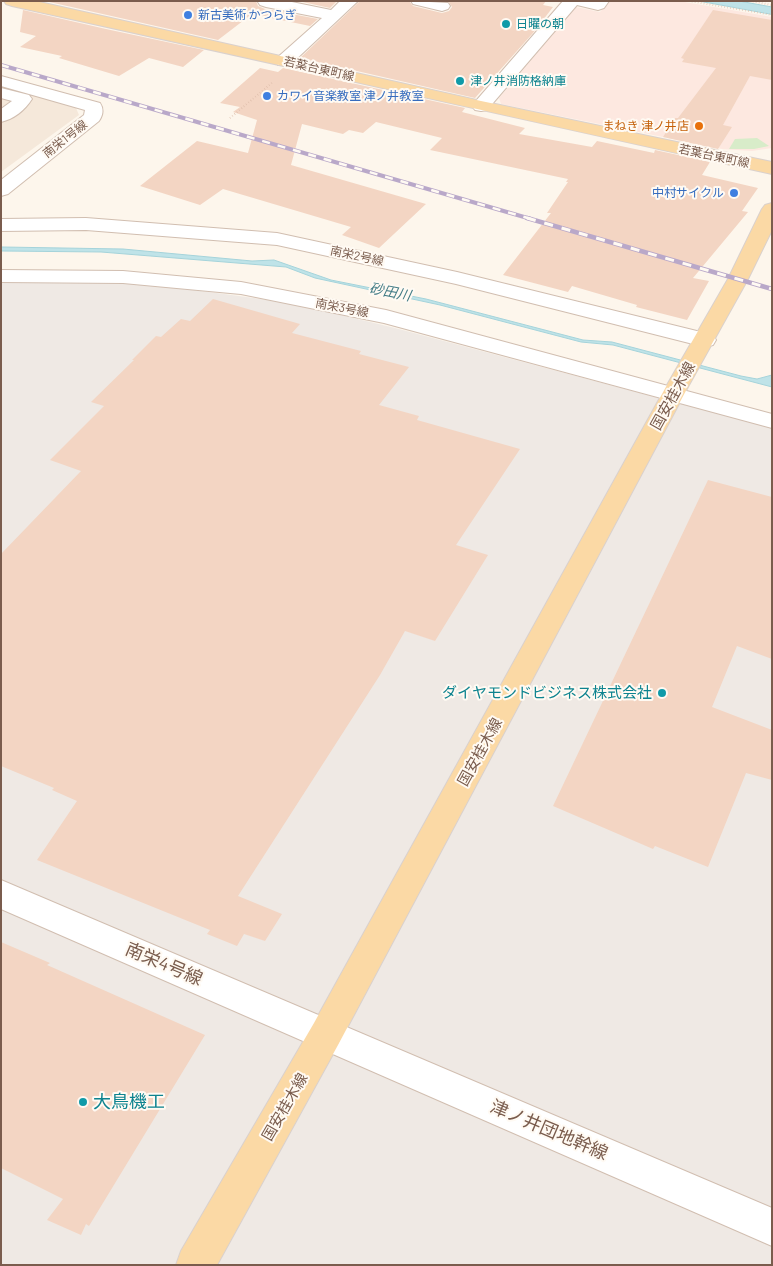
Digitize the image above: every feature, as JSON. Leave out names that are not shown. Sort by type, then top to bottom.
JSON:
[{"type":"main road","name":"若葉台東町線","points":[[12,1],[481,106],[772,168]]},
{"type":"main road","name":"国安桂木線","points":[[195,1265],[326,1034],[702,345],[772,209]]},
{"type":"street","points":[[290,62],[334,15],[350,1]]},
{"type":"street","points":[[419,1],[442,6]]},
{"type":"street","points":[[481,106],[572,1]]},
{"type":"street","points":[[578,1],[598,5],[601,1]]},
{"type":"street","points":[[266,2],[334,15]]},
{"type":"street","name":"南栄1号線","points":[[1,81],[94,107],[93,117],[1,190]]},
{"type":"street","points":[[1,93],[23,99],[20,104],[1,116]]},
{"type":"street","name":"南栄2号線","points":[[1,224],[86,224],[276,239],[457,278],[702,345]]},
{"type":"street","name":"南栄3号線","points":[[1,276],[123,277],[241,288],[386,317],[676,391],[772,421]]},
{"type":"street","name":"南栄4号線","points":[[1,894],[326,1034]]},
{"type":"street","name":"津ノ井団地幹線","points":[[326,1034],[772,1227]]},
{"type":"path","points":[[689,1],[772,15]]},
{"type":"path","points":[[750,1],[772,5]]},
{"type":"path","points":[[230,118],[290,62]]},
{"type":"shaded area","points":[[609,1],[679,1],[772,17],[772,148],[752,151],[722,149],[501,104],[499,98],[576,7],[600,12]]},
{"type":"shaded area","points":[[1,86],[76,108],[79,115],[1,172]]},
{"type":"shaded area","points":[[103,281],[194,290],[291,303],[395,328],[772,428],[772,1265],[1,1265],[1,282]]},
{"type":"green space","points":[[757,138],[769,146],[754,149],[729,149],[735,139]]},
{"type":"water","points":[[699,1],[739,1],[772,7],[772,14]]},
{"type":"water","name":"砂田川","points":[[2,247],[123,249],[252,261],[274,260],[331,280],[426,299],[583,340],[612,342],[757,379],[772,375],[772,387],[613,345],[581,342],[440,305],[315,278],[286,267],[101,252],[1,251]]},
{"type":"building","points":[[45,1],[256,1],[258,6],[265,9],[318,19],[310,26],[252,14],[218,40]]},
{"type":"building","points":[[298,1],[337,1],[330,8]]},
{"type":"building","points":[[360,1],[409,1],[413,6],[442,13],[449,11],[452,7],[448,1],[546,1],[543,5],[553,7],[533,33],[475,98],[300,58]]},
{"type":"building","points":[[23,10],[204,50],[183,67],[149,58],[119,76],[59,58],[62,56],[20,47],[36,36],[20,32]]},
{"type":"building","points":[[713,10],[772,20],[772,80],[750,76],[723,125],[732,127],[718,149],[663,137],[675,118],[678,118],[716,68],[682,62],[684,59],[681,58]]},
{"type":"building","points":[[260,68],[278,72],[283,68],[465,108],[462,112],[525,128],[519,134],[592,147],[597,141],[654,153],[655,150],[710,162],[702,175],[758,188],[742,211],[748,212],[693,278],[709,281],[687,320],[636,307],[637,305],[572,286],[568,292],[503,275],[551,213],[547,213],[568,182],[566,182],[568,179],[430,150],[442,138],[376,122],[363,133],[349,130],[343,134],[302,124],[291,165],[426,204],[379,248],[342,235],[351,227],[223,189],[200,205],[140,186],[197,141],[248,153],[257,120],[233,112],[240,107],[220,103]]},
{"type":"building","points":[[213,299],[300,324],[292,333],[361,351],[359,354],[409,367],[379,405],[419,416],[417,420],[520,449],[456,545],[488,555],[435,641],[405,631],[380,675],[238,896],[282,914],[265,941],[244,934],[237,946],[207,934],[210,930],[37,860],[77,801],[52,790],[54,788],[1,766],[1,554],[81,471],[50,460],[104,406],[91,402],[156,336],[161,337],[181,319],[190,321]]},
{"type":"building","name":"ダイヤモンドビジネス株式会社","points":[[708,480],[772,497],[772,659],[737,646],[712,707],[772,730],[772,780],[746,773],[708,867],[655,846],[653,849],[553,806]]},
{"type":"building","name":"大鳥機工","points":[[1,942],[50,963],[47,965],[205,1035],[89,1226],[86,1224],[81,1235],[47,1220],[63,1199],[1,1168]]},
{"type":"railway","points":[[1,65],[531,219]]},
{"type":"railway","points":[[527,218],[772,289]]},
{"type":"place","name":"新古美術 かつらぎ","points":[[188,15]]},
{"type":"place","name":"日曜の朝","points":[[506,24]]},
{"type":"place","name":"津ノ井消防格納庫","points":[[460,81]]},
{"type":"place","name":"カワイ音楽教室 津ノ井教室","points":[[267,96]]},
{"type":"place","name":"まねき 津ノ井店","points":[[699,126]]},
{"type":"place","name":"中村サイクル","points":[[734,193]]},
{"type":"place","name":"ダイヤモンドビジネス株式会社","points":[[662,693]]},
{"type":"place","name":"大鳥機工","points":[[83,1102]]}]
